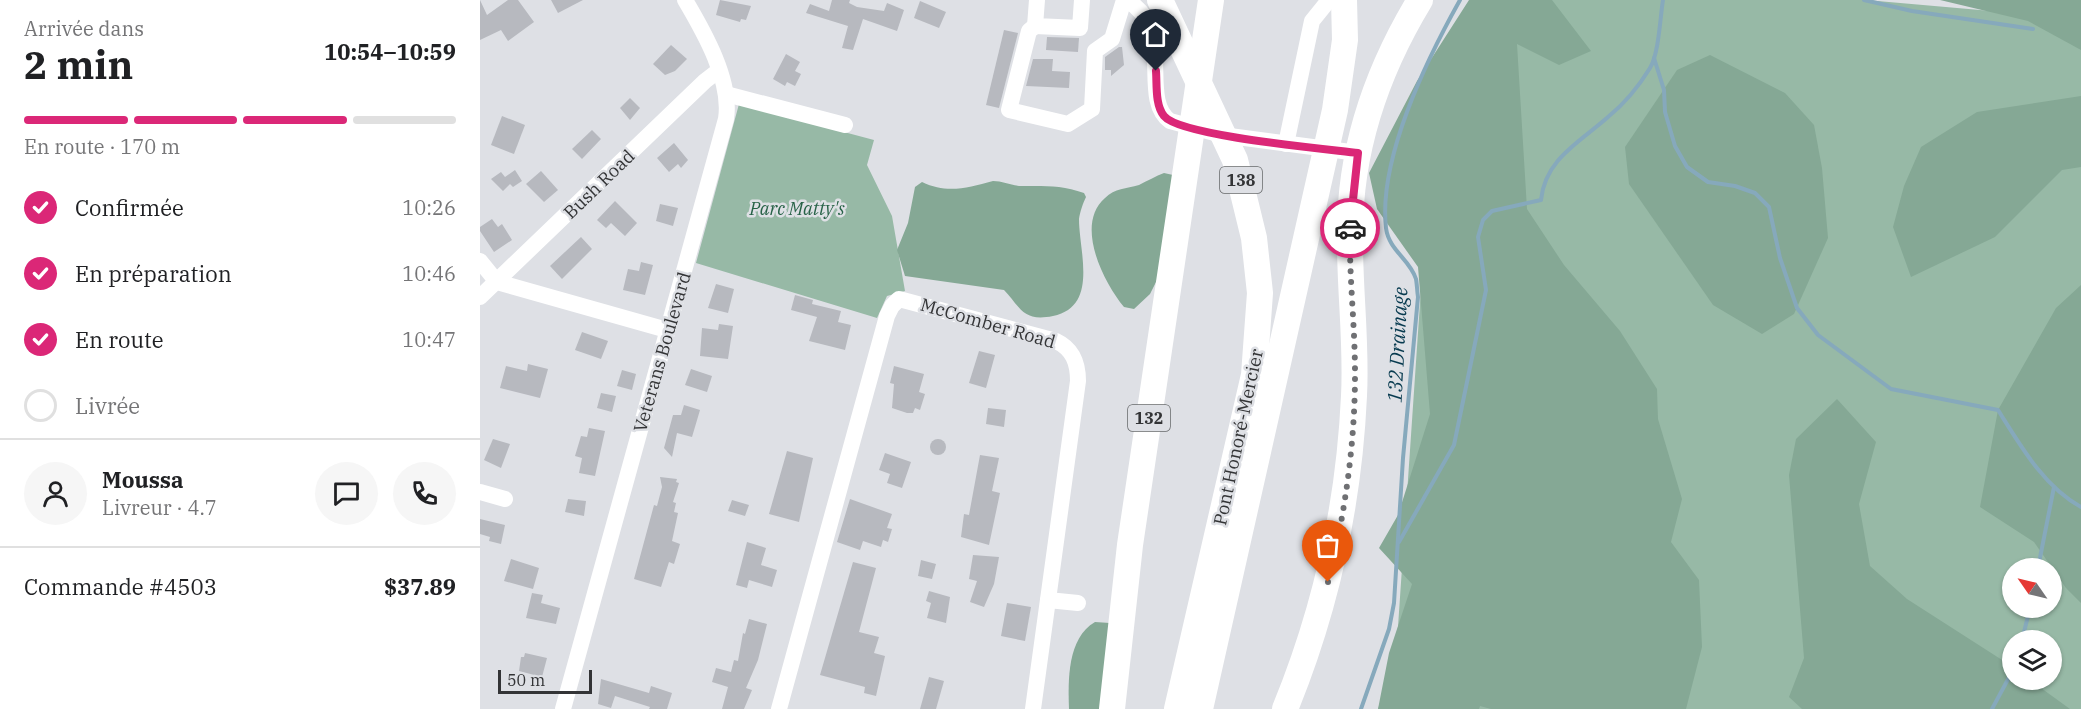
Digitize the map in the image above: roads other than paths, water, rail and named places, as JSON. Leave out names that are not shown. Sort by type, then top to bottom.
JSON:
[{"type":"highway","name":"Pont Honoré-Mercier","points":[[1160,0],[1228,142],[1244,189],[1254,238],[1265,378],[1200,709]]},
{"type":"highway","name":"132","points":[[1112,709],[1125,580],[1211,0]]},
{"type":"highway","name":"Pont Honoré-Mercier","points":[[1177,709],[1335,111],[1344,40],[1344,0]]},
{"type":"highway","points":[[1285,709],[1313,633],[1330,573],[1350,452],[1355,373],[1350,230],[1358,153],[1382,71],[1420,0]]},
{"type":"street","name":"Veterans Boulevard","points":[[563,709],[726,119],[726,94],[705,37],[685,0]]},
{"type":"street","points":[[1035,26],[1037,0]]},
{"type":"street","points":[[1082,0],[1080,28],[1035,26],[1029,31],[1009,110],[1068,124],[1092,109],[1095,51],[1112,39],[1125,0],[1138,9],[1151,31],[1161,111],[1170,121],[1191,129],[1358,153]]},
{"type":"street","points":[[1287,144],[1312,21],[1329,0]]},
{"type":"street","name":"Bush Road","points":[[480,297],[718,71]]},
{"type":"street","points":[[726,94],[845,125]]},
{"type":"street","points":[[480,261],[497,282],[667,330]]},
{"type":"street","name":"McComber Road","points":[[779,709],[887,316],[899,299],[1056,341],[1067,348],[1076,360],[1078,381],[1034,709]]},
{"type":"street","points":[[480,492],[505,498]]},
{"type":"street","points":[[1048,600],[1078,603]]},
{"type":"waterway","name":"132 Drainage","points":[[1361,709],[1389,629],[1394,603],[1403,458],[1418,297],[1413,272],[1391,243],[1386,228],[1386,201],[1390,172],[1397,141],[1420,80],[1460,0]]},
{"type":"waterway","points":[[1399,542],[1454,445],[1486,290],[1478,237],[1483,220],[1492,211],[1541,200],[1549,173],[1557,162],[1631,94],[1653,62],[1663,0]]},
{"type":"waterway","points":[[1864,0],[1912,11],[2033,29]]},
{"type":"waterway","points":[[1654,58],[1664,90],[1665,112],[1675,146],[1687,167],[1708,182],[1735,186],[1755,193],[1769,207],[1780,258],[1797,308],[1818,335],[1891,389],[1998,410],[2044,477],[2068,499],[2081,507]]},
{"type":"waterway","points":[[2040,558],[2054,487]]},
{"type":"waterway","points":[[2024,630],[2028,618]]},
{"type":"waterway","points":[[1992,709],[2002,690]]},
{"type":"park label","name":"Parc Matty's","points":[[797,208]]}]
